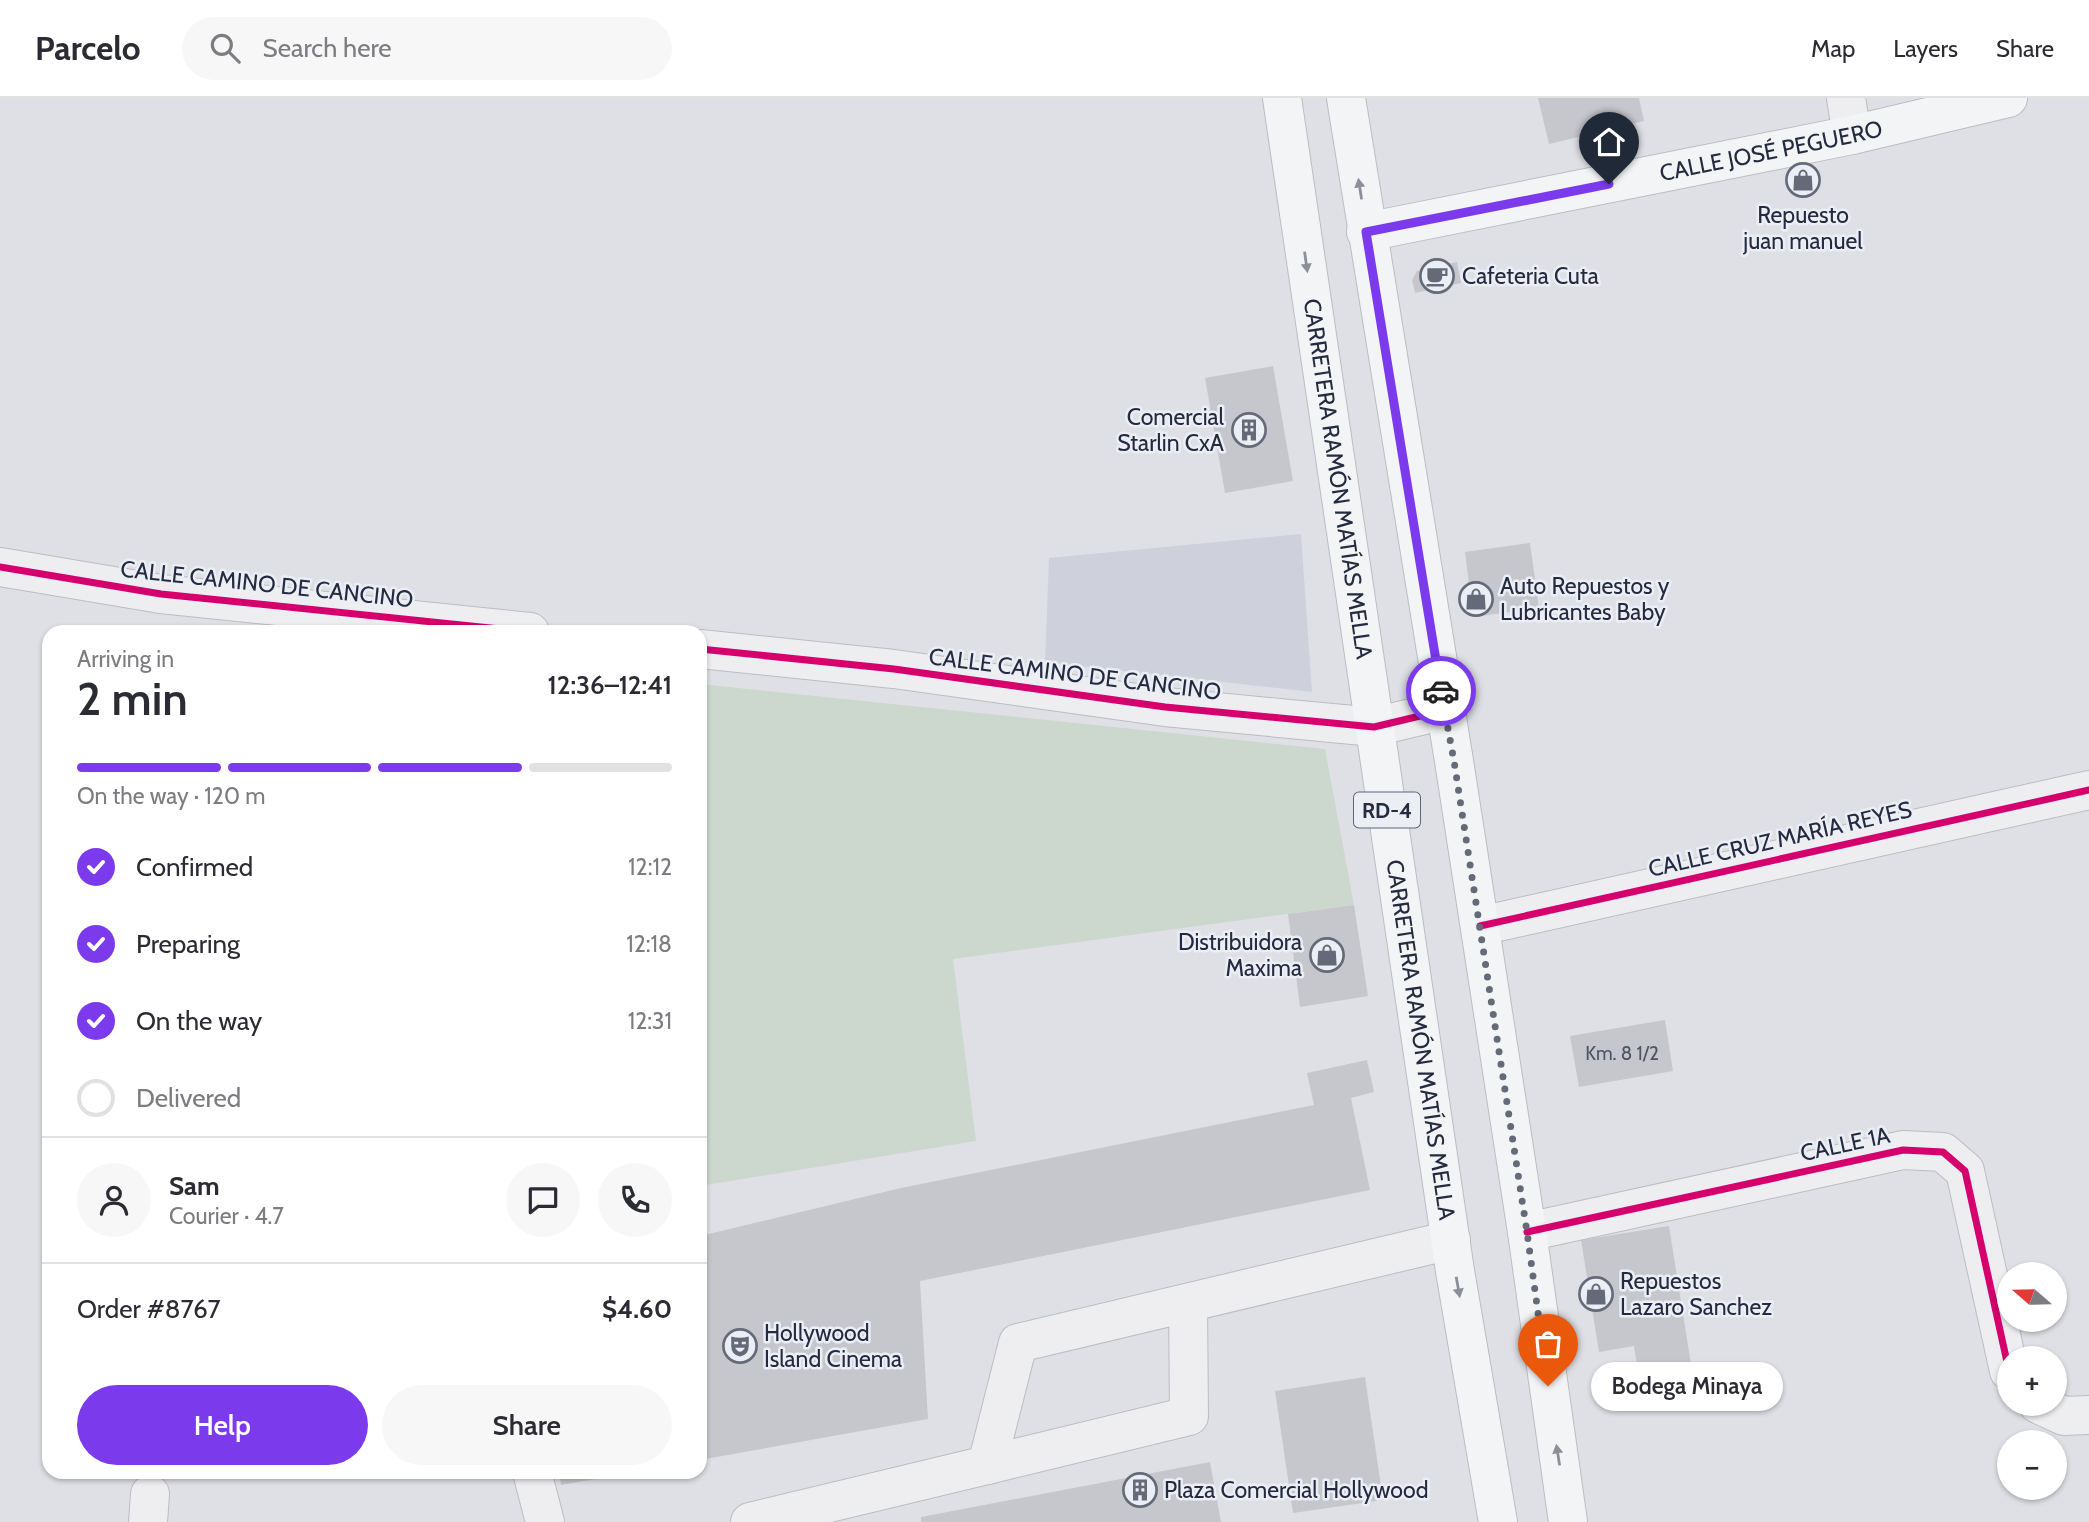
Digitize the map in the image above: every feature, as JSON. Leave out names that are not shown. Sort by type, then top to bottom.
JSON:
[{"type":"main road","name":"CARRETERA RAMÓN MATÍAS MELLA","points":[[1282,98],[1451,1240],[1498,1522]]},
{"type":"main road","points":[[1346,98],[1454,761],[1527,1232],[1568,1522]]},
{"type":"main road","name":"CALLE JOSÉ PEGUERO","points":[[1366,232],[1852,135],[2008,98]]},
{"type":"street","points":[[1846,98],[1852,135]]},
{"type":"street","name":"CALLE CAMINO DE CANCINO","points":[[0,567],[161,594],[462,625]]},
{"type":"street","name":"CALLE CAMINO DE CANCINO","points":[[707,650],[894,669],[1165,707],[1374,727],[1445,710]]},
{"type":"street","name":"CALLE CRUZ MARÍA REYES","points":[[1479,926],[2089,790]]},
{"type":"street","name":"CALLE 1A","points":[[1527,1232],[1903,1150],[1943,1152],[1965,1171],[2004,1346]]},
{"type":"street","points":[[987,1465],[1018,1343],[1451,1240]]},
{"type":"street","points":[[750,1522],[1189,1416],[1188,1303]]},
{"type":"street","points":[[2067,1416],[2089,1415]]},
{"type":"street","points":[[534,1479],[545,1522]]},
{"type":"shaded area","points":[[1301,534],[1312,692],[1045,662],[1049,558]]},
{"type":"shaded area","points":[[707,685],[1325,749],[1354,905],[953,959],[976,1141],[707,1185]]},
{"type":"building","points":[[1538,98],[1639,98],[1644,121],[1549,144]]},
{"type":"building","name":"Cafeteria Cuta","points":[[1457,262],[1461,283],[1415,293],[1412,280],[1417,271]]},
{"type":"building","name":"Comercial Starlin CxA","points":[[1273,366],[1293,481],[1225,493],[1205,378]]},
{"type":"building","points":[[1530,543],[1539,608],[1473,617],[1465,552]]},
{"type":"building","name":"Distribuidora Maxima","points":[[1354,905],[1368,996],[1300,1007],[1288,914]]},
{"type":"building","points":[[1665,1020],[1673,1071],[1579,1087],[1570,1036]]},
{"type":"building","points":[[1367,1060],[1374,1092],[1351,1098],[1370,1190],[920,1281],[928,1419],[707,1459],[707,1234],[901,1188],[1314,1105],[1307,1073]]},
{"type":"building","points":[[1669,1226],[1697,1402],[1644,1410],[1634,1346],[1599,1352],[1581,1240]]},
{"type":"building","points":[[1365,1377],[1383,1500],[1293,1513],[1275,1391]]},
{"type":"building","name":"Plaza Comercial Hollywood","points":[[1210,1462],[1221,1522],[921,1522],[921,1517]]},
{"type":"building","points":[[560,1479],[595,1479],[561,1485]]},
{"type":"cycle path","points":[[0,567],[161,594],[462,625]]},
{"type":"cycle path","points":[[707,650],[894,669],[1165,707],[1374,727],[1445,710]]},
{"type":"cycle path","points":[[1480,926],[2089,790]]},
{"type":"cycle path","points":[[1527,1232],[1903,1150],[1943,1152],[1965,1171],[2004,1346]]},
{"type":"way so far","points":[[1441,691],[1523,1207],[1548,1386]]},
{"type":"place","name":"Repuesto juan manuel","points":[[1803,180]]},
{"type":"place","name":"Cafeteria Cuta","points":[[1437,276]]},
{"type":"place","name":"Comercial Starlin CxA","points":[[1249,430]]},
{"type":"place","name":"Auto Repuestos y Lubricantes Baby","points":[[1476,599]]},
{"type":"place","name":"Distribuidora Maxima","points":[[1327,955]]},
{"type":"place","name":"Repuestos Lazaro Sanchez","points":[[1596,1294]]},
{"type":"place","name":"Hollywood Island Cinema","points":[[740,1346]]},
{"type":"place","name":"Bodega Minaya","points":[[1548,1386]]},
{"type":"place","name":"Plaza Comercial Hollywood","points":[[1140,1490]]},
{"type":"route","points":[[1441,691],[1366,232],[1609,184]]}]
